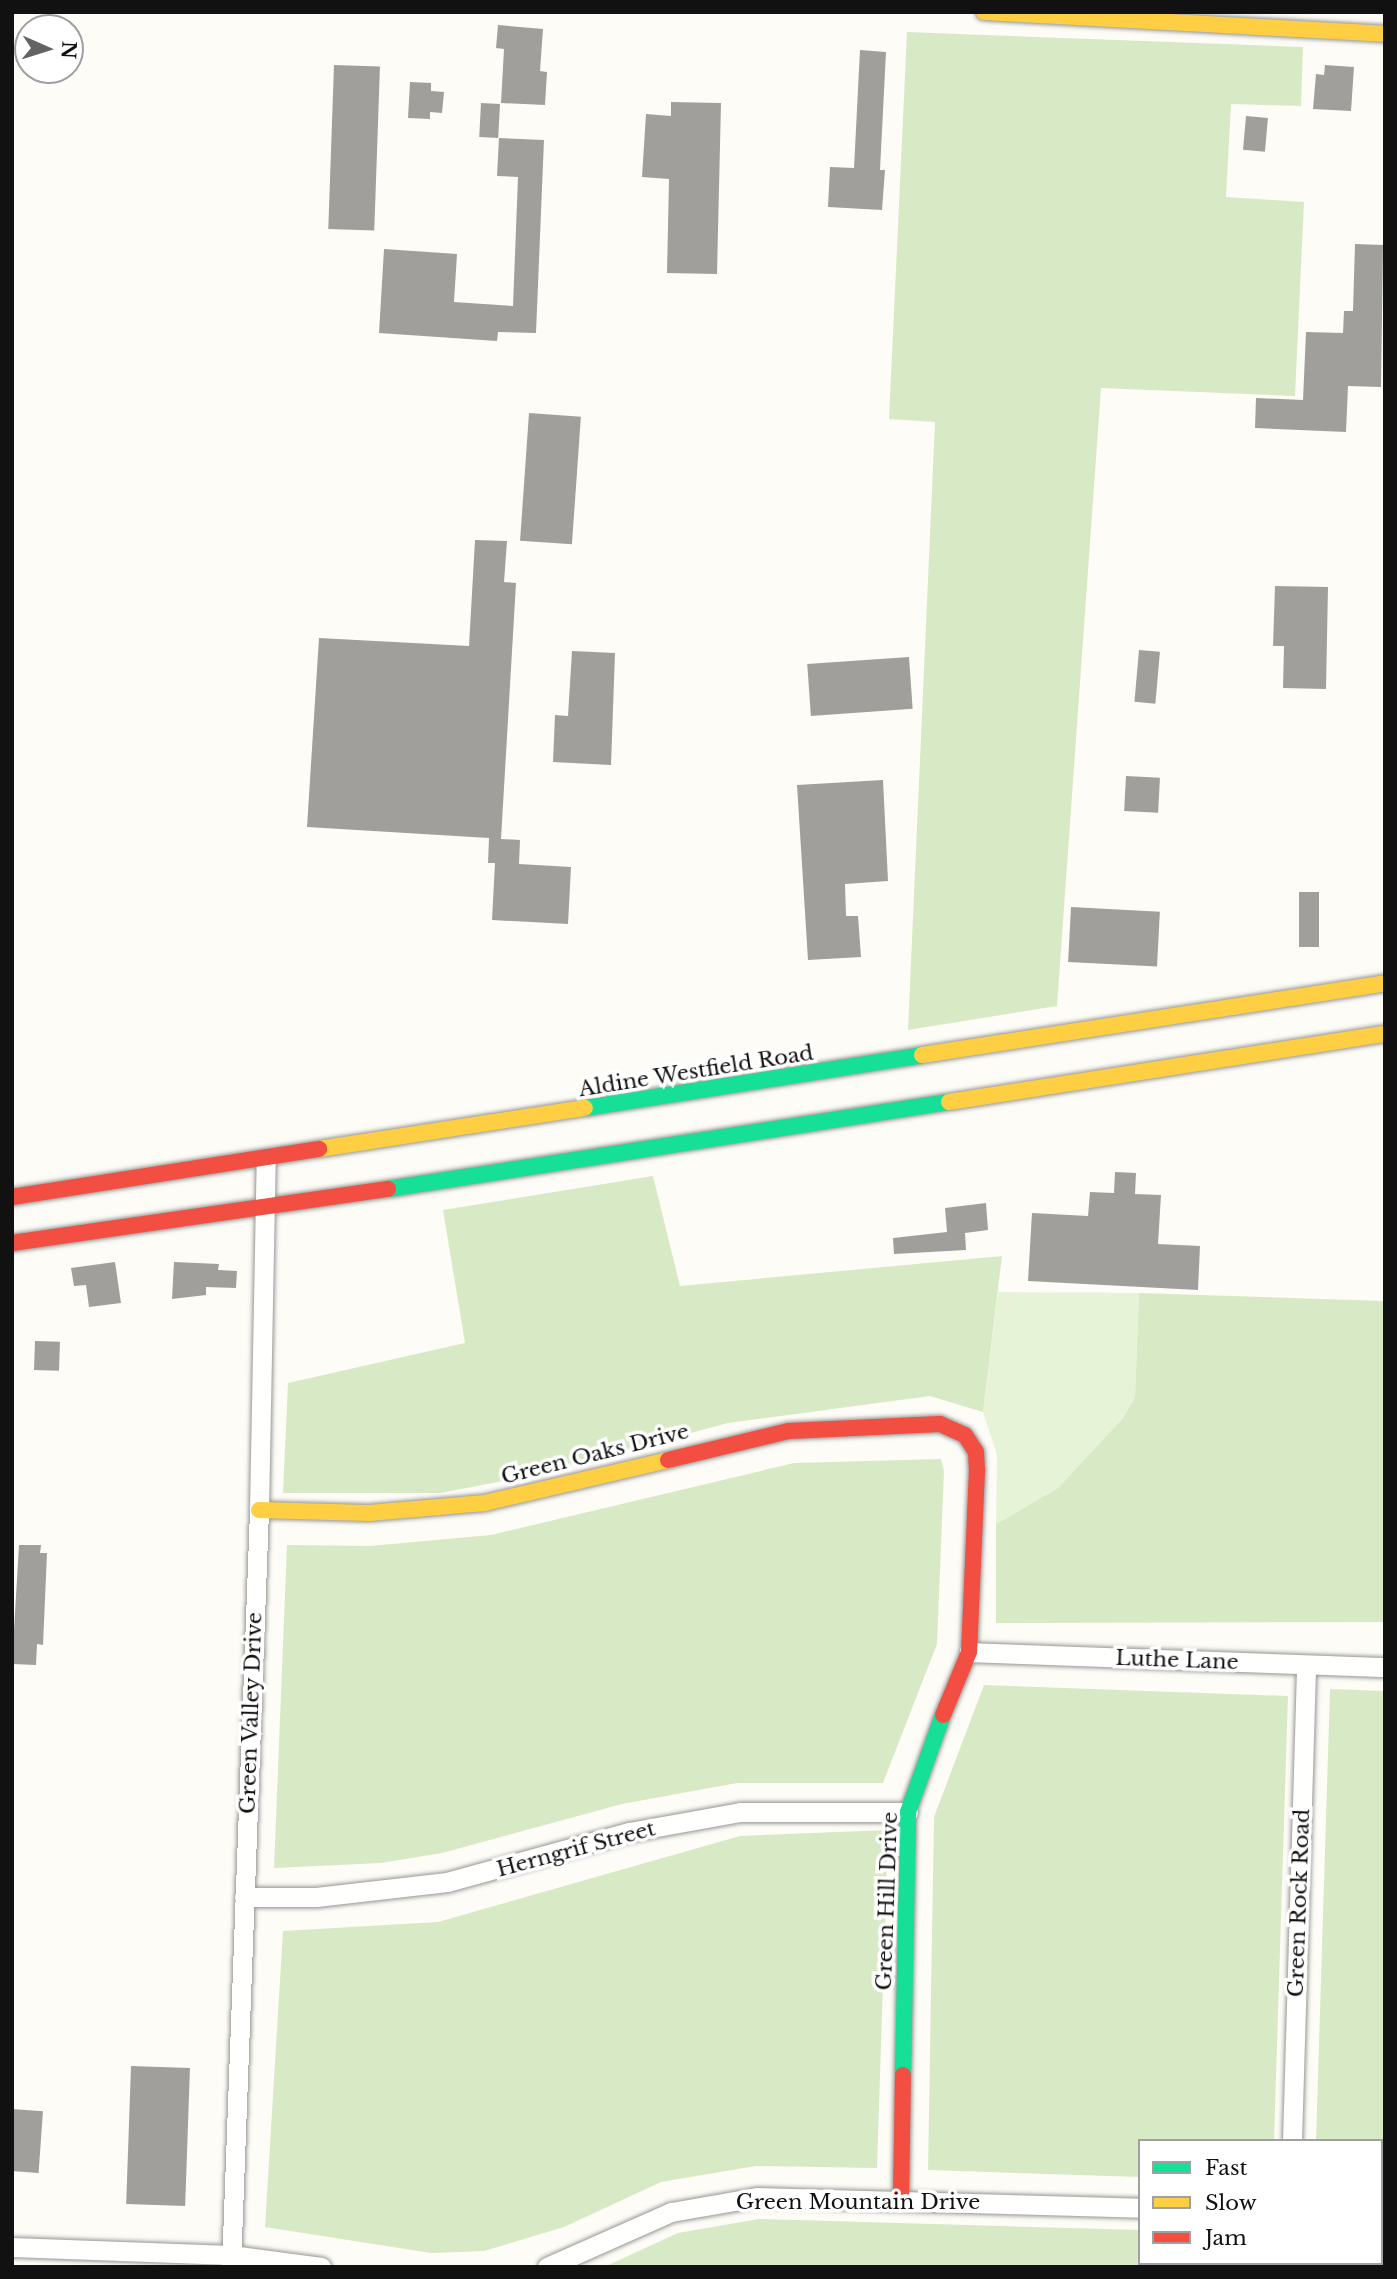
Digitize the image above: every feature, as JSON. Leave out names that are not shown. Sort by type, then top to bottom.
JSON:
[{"type":"main road","points":[[984,12],[1385,34]]},
{"type":"main road","name":"Aldine Westfield Road","points":[[12,1197],[598,1114],[1385,984]]},
{"type":"main road","points":[[12,1243],[268,1208],[603,1148],[1385,1034]]},
{"type":"main road","name":"Green Oaks Drive","points":[[259,1510],[301,1513],[436,1509],[485,1503],[789,1431],[940,1424]]},
{"type":"main road","name":"Green Hill Drive","points":[[901,2200],[908,1812],[934,1736],[970,1652],[976,1452],[965,1435],[940,1424]]},
{"type":"street","name":"Green Valley Drive","points":[[231,2261],[259,1510],[268,1208],[266,1159]]},
{"type":"street","name":"Luthe Lane","points":[[970,1652],[1385,1667]]},
{"type":"street","name":"Green Rock Road","points":[[1292,2139],[1306,1665]]},
{"type":"street","name":"Herngrif Street","points":[[244,1896],[316,1897],[447,1882],[629,1832],[740,1812],[908,1812]]},
{"type":"street","name":"Green Mountain Drive","points":[[547,2267],[671,2212],[757,2197],[1138,2208]]},
{"type":"street","points":[[12,2247],[321,2267]]},
{"type":"green space","points":[[907,32],[1303,47],[1301,106],[1231,104],[1226,197],[1304,202],[1295,396],[1101,388],[1057,1006],[908,1030],[935,422],[889,419]]},
{"type":"green space","points":[[653,1176],[680,1286],[1002,1256],[983,1412],[930,1396],[728,1423],[530,1476],[440,1493],[283,1493],[288,1383],[465,1343],[443,1210]]},
{"type":"green space","points":[[998,1292],[1139,1293],[1135,1397],[1123,1418],[1058,1488],[996,1524],[997,1455],[983,1412]]},
{"type":"green space","points":[[1139,1293],[1385,1301],[1385,1622],[996,1623],[996,1524],[1058,1488],[1123,1418],[1135,1397]]},
{"type":"green space","points":[[941,1459],[944,1471],[937,1644],[883,1783],[737,1783],[622,1804],[442,1853],[381,1863],[274,1868],[287,1545],[370,1546],[491,1535],[794,1463]]},
{"type":"green space","points":[[984,1685],[1288,1696],[1274,2139],[1138,2139],[1138,2177],[928,2170],[934,1817]]},
{"type":"green space","points":[[1330,1689],[1385,1691],[1385,2267],[1312,2267],[1383,2265],[1383,2139],[1316,2139]]},
{"type":"green space","points":[[888,1830],[877,2168],[756,2166],[661,2182],[564,2227],[484,2251],[431,2253],[265,2227],[283,1931],[438,1922],[740,1836]]},
{"type":"green space","points":[[759,2219],[1138,2230],[1138,2265],[1264,2267],[604,2267],[678,2233]]},
{"type":"building","points":[[498,25],[543,29],[540,71],[547,72],[545,105],[501,103],[504,49],[496,48]]},
{"type":"building","points":[[860,50],[886,52],[880,170],[885,170],[882,210],[828,207],[830,167],[854,168]]},
{"type":"building","points":[[334,65],[380,67],[374,231],[328,229]]},
{"type":"building","points":[[1325,65],[1354,67],[1351,111],[1313,109],[1316,74],[1324,75]]},
{"type":"building","points":[[410,82],[431,83],[431,91],[444,92],[442,113],[430,112],[430,119],[408,118]]},
{"type":"building","points":[[671,102],[721,103],[717,274],[667,273],[669,179],[642,177],[646,114],[671,116]]},
{"type":"building","points":[[481,103],[500,104],[498,138],[479,137]]},
{"type":"building","points":[[1246,116],[1268,118],[1265,152],[1243,150]]},
{"type":"building","points":[[499,138],[544,140],[536,333],[498,332],[497,341],[379,333],[384,249],[457,254],[454,302],[513,306],[518,177],[497,176]]},
{"type":"building","points":[[1355,244],[1383,245],[1381,387],[1348,386],[1346,432],[1255,428],[1256,398],[1303,400],[1306,332],[1343,333],[1344,311],[1353,311]]},
{"type":"building","points":[[529,413],[581,417],[572,544],[520,541]]},
{"type":"building","points":[[475,540],[507,541],[504,582],[516,583],[501,839],[520,840],[519,864],[571,867],[568,924],[492,920],[495,863],[488,863],[489,838],[307,827],[319,638],[469,646]]},
{"type":"building","points":[[1275,586],[1328,587],[1326,689],[1283,688],[1284,646],[1273,646]]},
{"type":"building","points":[[1139,650],[1160,652],[1155,704],[1134,702]]},
{"type":"building","points":[[572,651],[615,653],[611,765],[553,762],[555,715],[568,716]]},
{"type":"building","points":[[909,657],[913,709],[811,716],[807,664]]},
{"type":"building","points":[[1126,776],[1160,778],[1158,813],[1124,811]]},
{"type":"building","points":[[883,780],[888,881],[845,884],[846,916],[858,916],[861,957],[808,960],[797,785]]},
{"type":"building","points":[[1299,892],[1319,892],[1319,947],[1299,947]]},
{"type":"building","points":[[1071,907],[1160,912],[1157,967],[1068,962]]},
{"type":"building","points":[[1115,1172],[1136,1173],[1135,1194],[1161,1195],[1158,1244],[1200,1246],[1198,1290],[1028,1281],[1032,1213],[1088,1216],[1090,1192],[1114,1193]]},
{"type":"building","points":[[986,1203],[988,1230],[965,1233],[966,1250],[894,1254],[893,1238],[947,1232],[945,1208]]},
{"type":"building","points":[[115,1262],[121,1303],[89,1307],[86,1285],[74,1286],[71,1268]]},
{"type":"building","points":[[174,1262],[219,1264],[218,1270],[237,1271],[236,1288],[206,1287],[206,1295],[172,1299]]},
{"type":"building","points":[[35,1341],[60,1342],[59,1371],[34,1370]]},
{"type":"building","points":[[19,1545],[41,1545],[40,1553],[47,1553],[43,1645],[37,1644],[36,1665],[12,1664]]},
{"type":"building","points":[[131,2066],[190,2068],[185,2206],[126,2204]]},
{"type":"building","points":[[12,2109],[43,2111],[39,2173],[12,2171]]},
{"type":"traffic: fast","points":[[585,1108],[922,1055]]},
{"type":"traffic: fast","points":[[388,1189],[949,1102]]},
{"type":"traffic: fast","points":[[903,2075],[908,1812],[943,1715]]},
{"type":"traffic: slow","points":[[984,12],[1385,34]]},
{"type":"traffic: slow","points":[[922,1055],[1385,983]]},
{"type":"traffic: slow","points":[[949,1102],[1385,1034]]},
{"type":"traffic: slow","points":[[319,1149],[585,1108]]},
{"type":"traffic: slow","points":[[259,1510],[369,1513],[485,1503],[668,1460]]},
{"type":"traffic: jam","points":[[12,1197],[319,1149]]},
{"type":"traffic: jam","points":[[12,1243],[388,1189]]},
{"type":"traffic: jam","points":[[668,1460],[789,1431],[940,1424],[965,1435],[976,1452],[977,1470],[969,1652],[943,1715]]},
{"type":"traffic: jam","points":[[901,2200],[903,2075]]}]
